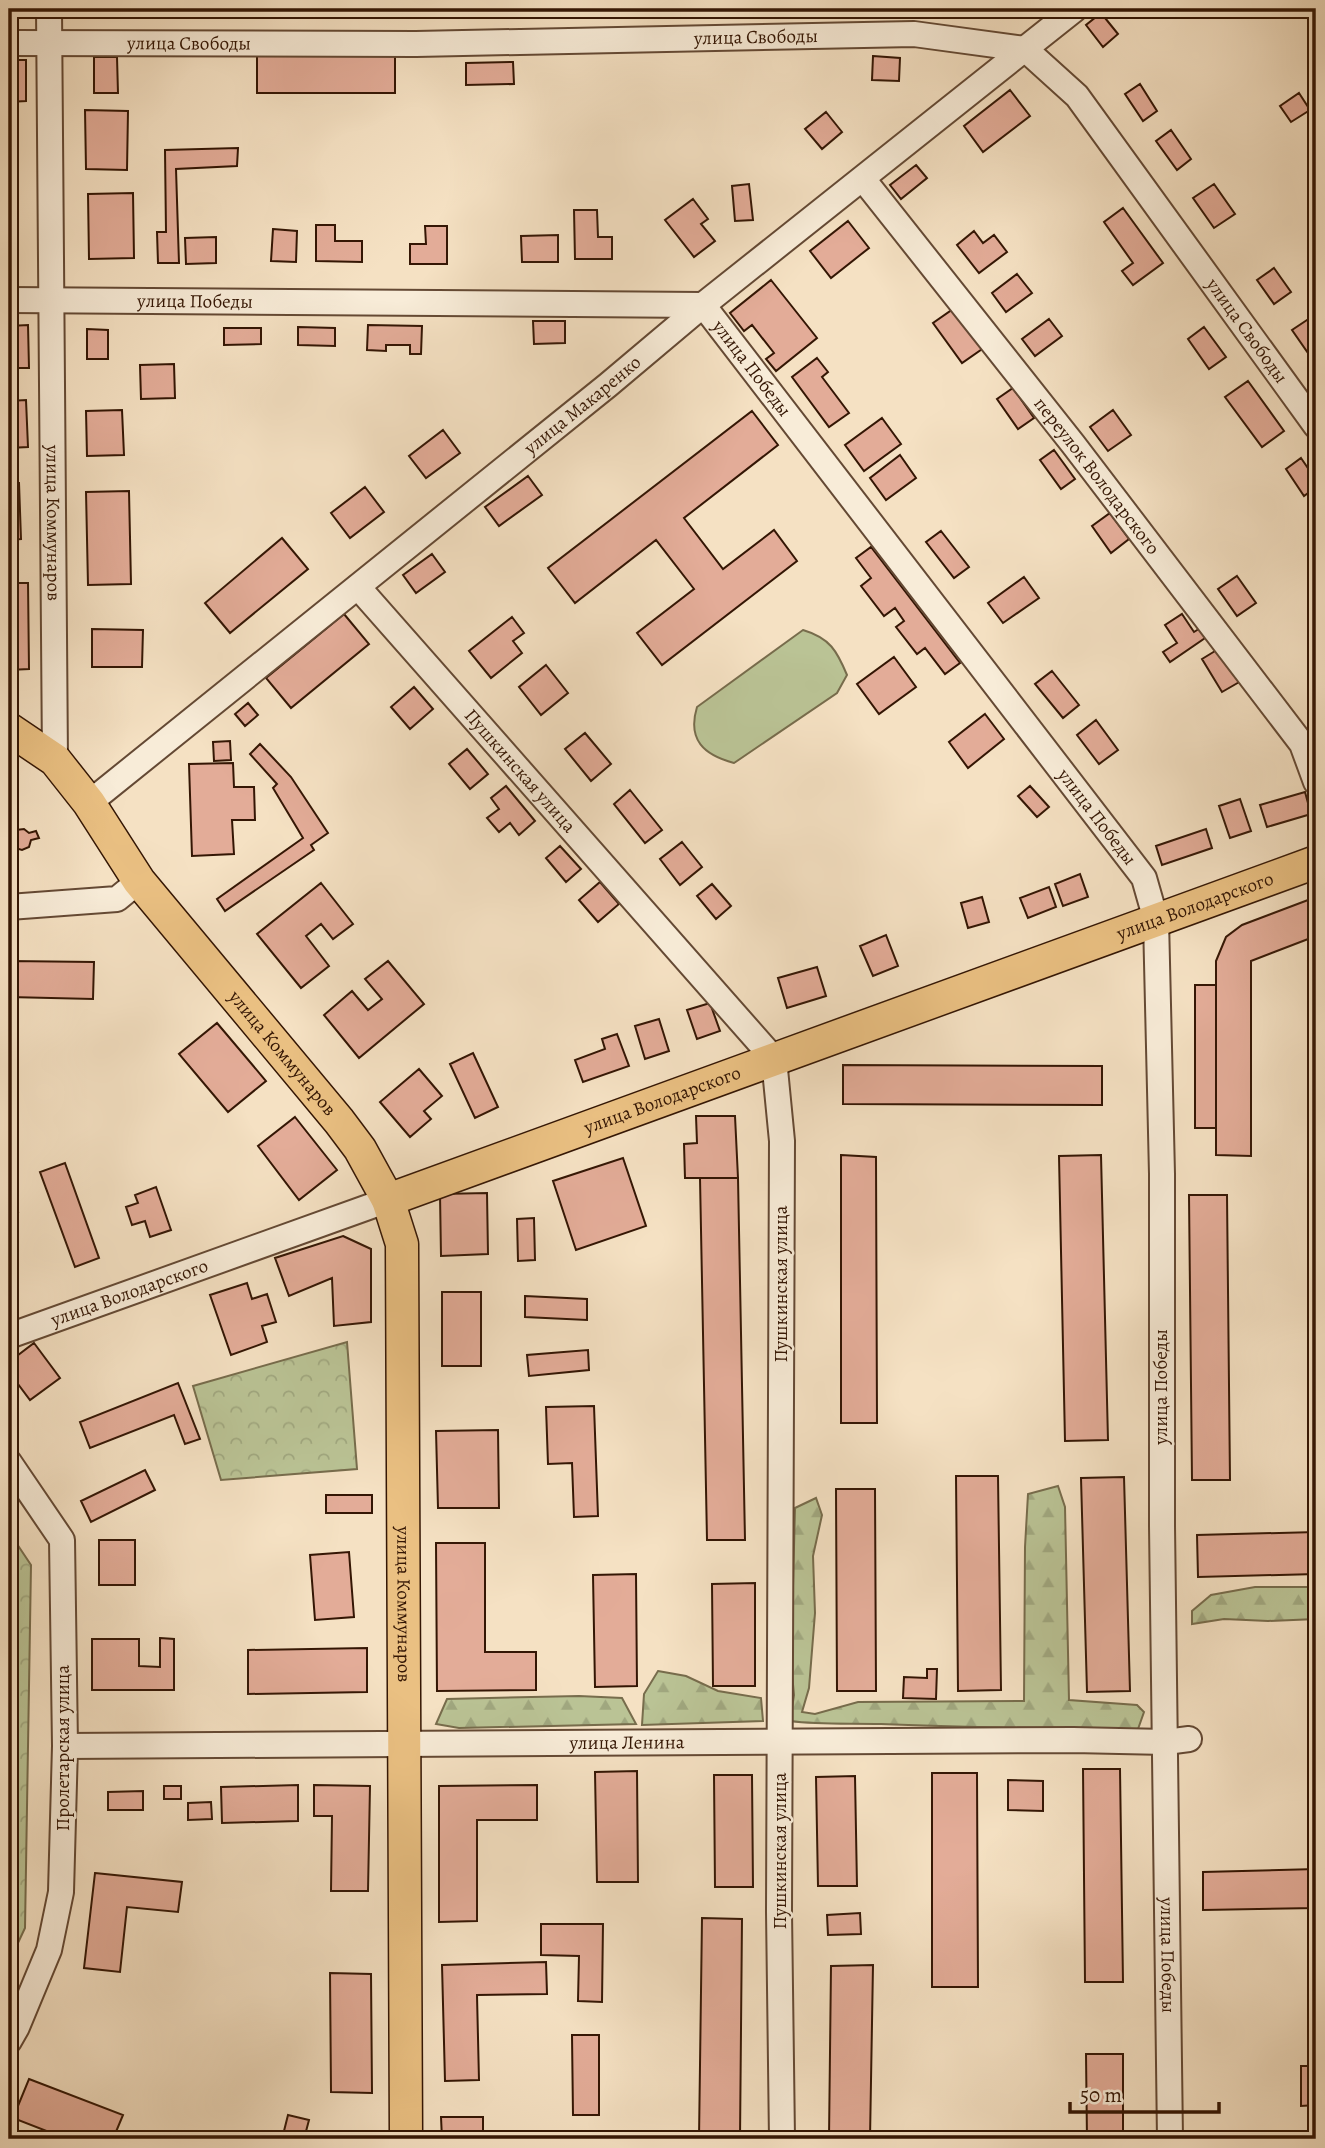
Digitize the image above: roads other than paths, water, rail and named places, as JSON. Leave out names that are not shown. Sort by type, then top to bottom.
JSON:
[{"type":"main road","points":[[9,729],[55,760]]},
{"type":"main road","name":"улица Коммунаров","points":[[55,760],[89,803],[139,881],[360,1149],[388,1200],[402,1244],[406,2139]]},
{"type":"main road","name":"улица Володарского","points":[[388,1200],[1316,862]]},
{"type":"street","name":"улица Коммунаров","points":[[49,9],[55,760]]},
{"type":"street","name":"улица Макаренко","points":[[89,803],[608,385],[703,305],[1075,9]]},
{"type":"street","name":"улица Свободы","points":[[9,43],[416,44],[914,34],[1025,49],[1077,96],[1316,426]]},
{"type":"street","name":"переулок Володарского","points":[[863,179],[1073,444],[1302,744],[1316,782]]},
{"type":"street","name":"улица Победы","points":[[9,300],[703,305],[1144,878],[1156,920],[1161,1174],[1162,1513],[1177,1740],[1170,2139]]},
{"type":"street","name":"Пушкинская улица","points":[[358,587],[774,1059],[782,1141],[779,1958],[782,2139]]},
{"type":"street","points":[[9,907],[117,899],[139,881]]},
{"type":"street","name":"улица Володарского","points":[[9,1336],[388,1200]]},
{"type":"street","name":"Пролетарская улица","points":[[9,1462],[62,1540],[65,1746],[61,1892],[49,1950],[9,2041]]},
{"type":"street","name":"улица Ленина","points":[[65,1746],[1177,1740]]}]
